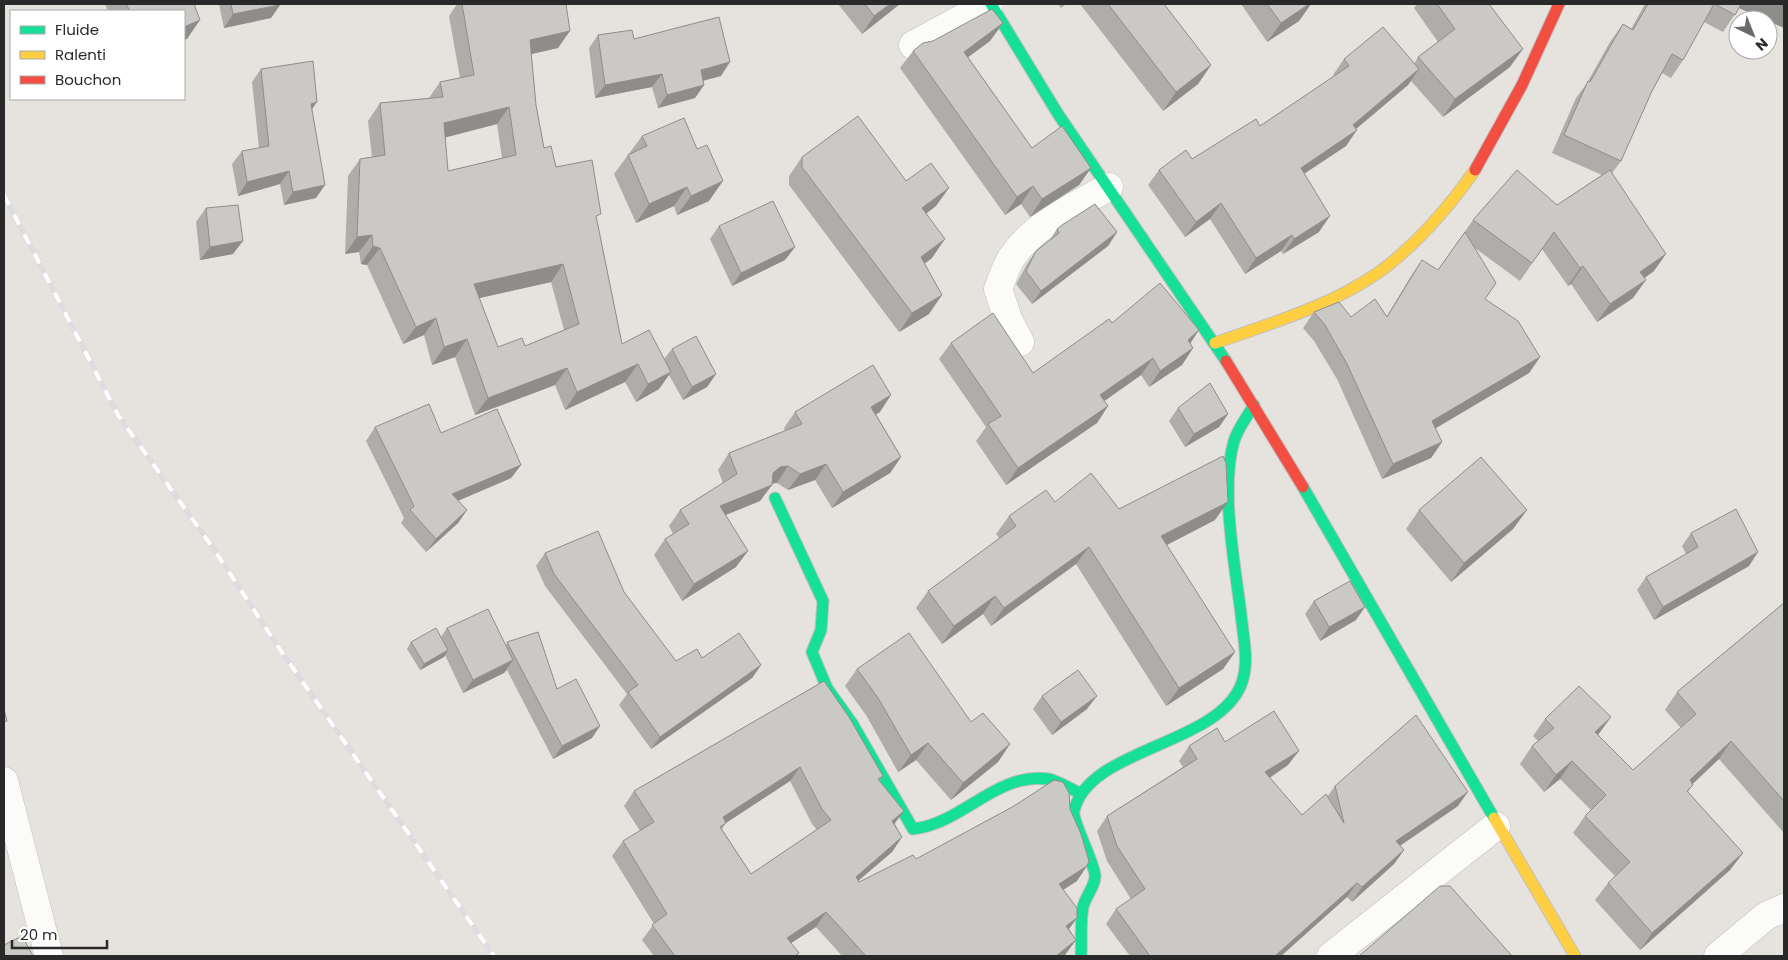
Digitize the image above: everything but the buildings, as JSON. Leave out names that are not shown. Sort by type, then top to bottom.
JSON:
[{"type":"street","points":[[913,45],[990,4],[1056,112],[1215,343],[1254,405],[1356,575],[1466,768],[1496,826],[1575,956]]},
{"type":"street","points":[[1215,343],[1286,317],[1352,288],[1411,248],[1447,207],[1494,143],[1528,77],[1559,4]]},
{"type":"street","points":[[1020,342],[1008,319],[998,289],[1011,258],[1033,234],[1054,219],[1109,187]]},
{"type":"street","points":[[1081,956],[1084,907],[1095,877],[1073,813],[1080,793],[1136,754],[1193,729],[1213,716],[1227,706],[1240,687],[1247,650],[1233,550],[1230,488],[1233,444],[1254,405]]},
{"type":"street","points":[[775,498],[823,601],[821,630],[812,652],[827,688],[852,724],[913,829],[935,827],[1004,784],[1049,780],[1080,793]]},
{"type":"street","points":[[4,781],[48,956]]},
{"type":"street","points":[[1331,956],[1496,826]]},
{"type":"street","points":[[1718,956],[1766,916],[1784,908]]},
{"type":"railway","points":[[4,195],[118,415],[213,548],[281,651],[494,956]]},
{"type":"traffic: fast","points":[[991,4],[1058,114],[1226,361]]},
{"type":"traffic: fast","points":[[1081,956],[1083,907],[1095,879],[1091,860],[1074,816],[1074,811],[1084,790],[1102,773],[1206,722],[1227,705],[1241,685],[1244,677],[1245,650],[1232,550],[1228,481],[1234,441],[1240,427],[1254,405]]},
{"type":"traffic: fast","points":[[1303,487],[1494,818]]},
{"type":"traffic: fast","points":[[775,498],[823,601],[821,630],[812,652],[827,688],[852,723],[913,829],[931,825],[947,818],[995,790],[1029,779],[1052,780],[1080,793]]},
{"type":"traffic: slow","points":[[1215,343],[1307,310],[1372,277],[1403,253],[1426,231],[1475,170]]},
{"type":"traffic: slow","points":[[1494,818],[1575,956]]},
{"type":"traffic: jam","points":[[1475,170],[1522,85],[1559,4]]},
{"type":"traffic: jam","points":[[1226,361],[1303,487]]}]
